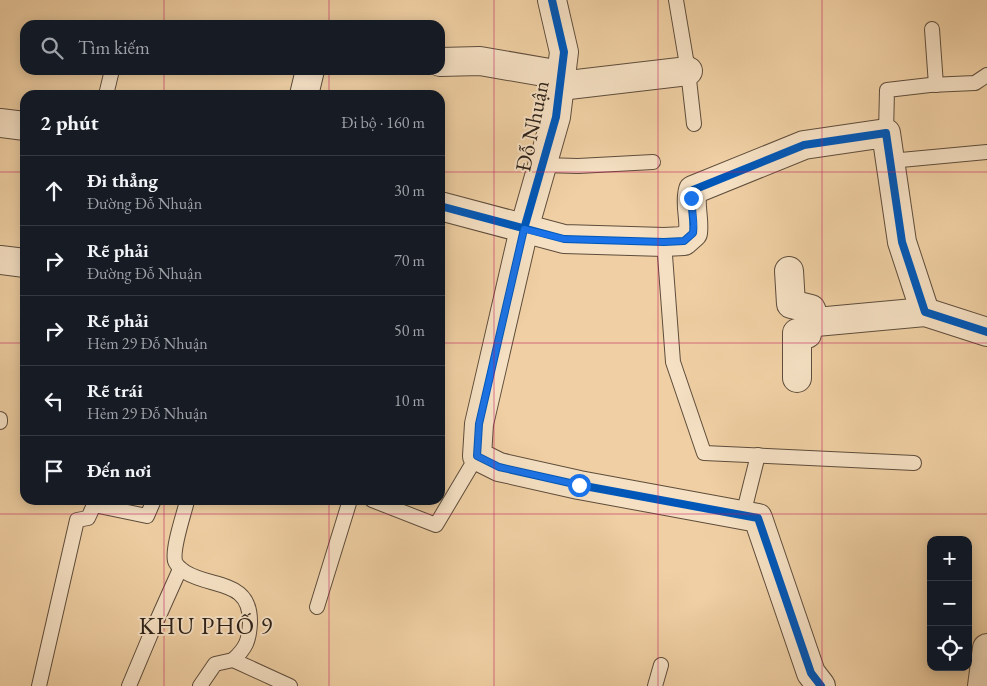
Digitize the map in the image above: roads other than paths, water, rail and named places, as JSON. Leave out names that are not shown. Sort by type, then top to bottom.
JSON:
[{"type":"street","name":"Đỗ Nhuận","points":[[477,456],[479,424],[524,229],[556,117],[564,52],[552,0]]},
{"type":"street","points":[[445,62],[480,61],[560,80],[688,71]]},
{"type":"street","points":[[305,90],[309,75]]},
{"type":"street","points":[[0,122],[20,125]]},
{"type":"street","points":[[445,207],[564,239],[684,241],[693,233],[692,190],[804,145],[886,133],[902,242],[925,312]]},
{"type":"street","points":[[0,260],[20,262]]},
{"type":"street","points":[[789,271],[791,304],[811,308],[816,322]]},
{"type":"street","points":[[797,378],[797,333],[807,334],[807,326],[816,322],[925,312],[987,332]]},
{"type":"street","points":[[477,456],[499,467],[579,485],[758,518],[811,673],[820,686]]},
{"type":"street","points":[[982,686],[987,648]]},
{"type":"lane","points":[[676,0],[688,71],[694,124]]},
{"type":"lane","points":[[932,29],[936,85]]},
{"type":"lane","points":[[107,90],[111,75]]},
{"type":"lane","points":[[886,133],[887,90],[975,83],[987,75]]},
{"type":"lane","points":[[890,161],[987,152]]},
{"type":"lane","points":[[542,165],[578,166],[653,162]]},
{"type":"lane","points":[[664,242],[673,362],[704,452],[914,463]]},
{"type":"lane","points":[[743,515],[758,455]]},
{"type":"lane","points":[[385,505],[436,525],[477,456]]},
{"type":"lane","points":[[39,686],[77,520],[88,518],[94,505],[147,516],[152,505]]},
{"type":"lane","points":[[185,505],[175,550],[175,562],[180,569],[193,577],[236,590],[248,604],[250,612],[249,634],[245,649],[233,660],[215,664],[200,686]]},
{"type":"lane","points":[[317,607],[348,505]]},
{"type":"lane","points":[[129,686],[180,569]]},
{"type":"lane","points":[[233,660],[290,686]]},
{"type":"lane","points":[[655,686],[661,665]]},
{"type":"district","name":"KHU PHỐ 9","points":[[206,625]]}]
